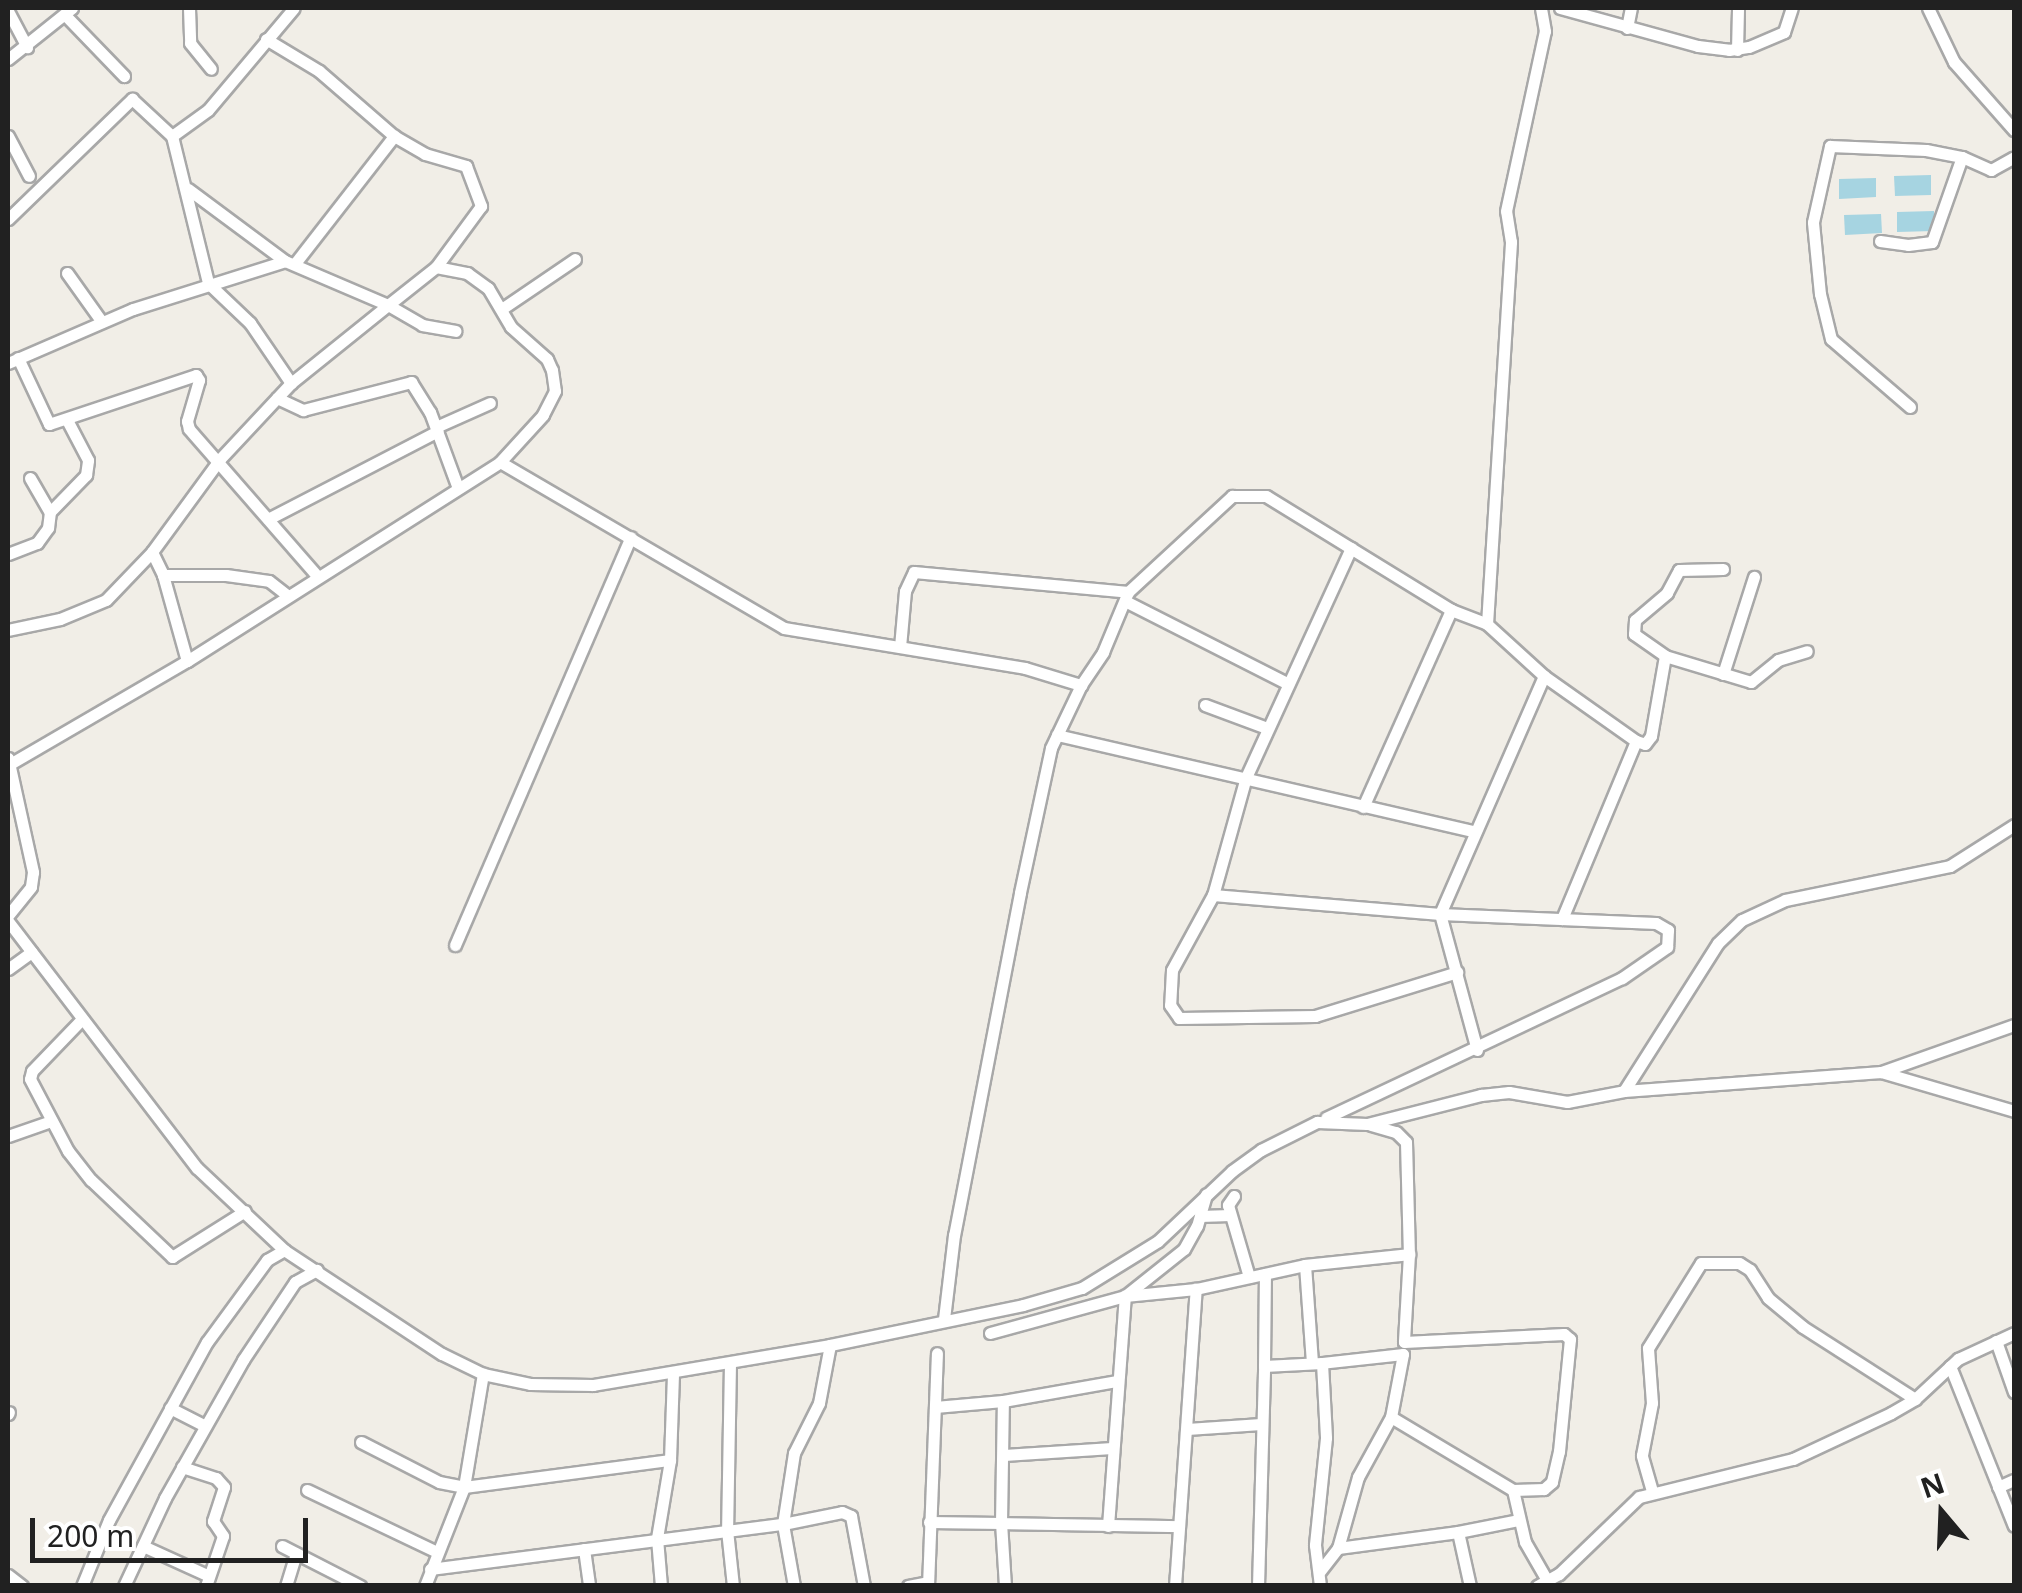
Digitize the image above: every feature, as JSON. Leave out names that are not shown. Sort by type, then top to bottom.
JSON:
[{"type":"street","points":[[187,8],[190,43],[211,68]]},
{"type":"street","points":[[172,136],[208,110],[294,8]]},
{"type":"street","points":[[1487,624],[1511,242],[1506,211],[1545,31],[1541,8]]},
{"type":"street","points":[[1560,8],[1698,46],[1736,50],[1784,32],[1792,8]]},
{"type":"street","points":[[1627,28],[1631,8]]},
{"type":"street","points":[[1736,50],[1738,8]]},
{"type":"street","points":[[1928,8],[1954,62],[2014,130]]},
{"type":"street","points":[[8,11],[27,47]]},
{"type":"street","points":[[8,59],[69,11],[124,76]]},
{"type":"street","points":[[8,630],[60,620],[96,605],[152,552],[220,459],[291,384],[436,266],[482,199],[463,164],[425,154],[394,136],[319,72],[266,39]]},
{"type":"street","points":[[8,219],[129,100],[172,136],[208,283],[278,358],[291,384]]},
{"type":"street","points":[[8,136],[30,176]]},
{"type":"street","points":[[318,577],[187,425],[198,380],[192,373],[68,420],[46,422],[13,361],[102,322],[208,283],[290,261],[394,136]]},
{"type":"street","points":[[1910,407],[1831,339],[1820,294],[1813,222],[1830,146],[1876,146],[1962,157],[1991,170],[2014,158]]},
{"type":"street","points":[[1880,240],[1908,245],[1932,242],[1962,157]]},
{"type":"street","points":[[186,189],[290,261],[422,324],[455,331]]},
{"type":"street","points":[[503,308],[575,259]]},
{"type":"street","points":[[436,266],[467,273],[488,288],[514,331],[546,359],[555,391],[543,416],[500,462],[188,661],[9,761],[34,872],[23,900],[8,918],[197,1168],[284,1250],[442,1354],[483,1374],[562,1386],[672,1373],[1023,1306],[1082,1288],[1158,1241],[1206,1194],[1261,1150],[1622,978],[1644,964],[1670,939],[1668,930],[1656,923],[1440,914],[1213,895]]},
{"type":"street","points":[[67,273],[102,322]]},
{"type":"street","points":[[277,398],[303,410],[412,382],[437,429],[458,488]]},
{"type":"street","points":[[268,519],[490,403]]},
{"type":"street","points":[[50,512],[72,493],[89,465],[68,420]]},
{"type":"street","points":[[500,462],[784,628],[1025,668],[1081,686]]},
{"type":"street","points":[[8,554],[37,543],[48,528],[50,512],[30,478]]},
{"type":"street","points":[[944,1319],[954,1235],[1020,893],[1056,735],[1127,597],[1204,517],[1243,493],[1273,500],[1451,610],[1487,624],[1544,676],[1645,744],[1652,736],[1665,656]]},
{"type":"street","points":[[455,945],[631,538]]},
{"type":"street","points":[[1352,548],[1246,777],[1213,895],[1172,970],[1170,1005],[1179,1018],[1315,1016],[1457,972]]},
{"type":"street","points":[[152,552],[163,575],[188,661]]},
{"type":"street","points":[[1723,569],[1679,570],[1668,593],[1635,620],[1634,634],[1665,656],[1751,682],[1778,660],[1807,651]]},
{"type":"street","points":[[900,647],[906,591],[914,572],[1127,597],[1287,683]]},
{"type":"street","points":[[163,575],[226,575],[269,581],[288,596]]},
{"type":"street","points":[[1723,674],[1754,577]]},
{"type":"street","points":[[1363,807],[1451,610]]},
{"type":"street","points":[[1477,1050],[1440,914],[1544,676]]},
{"type":"street","points":[[1205,705],[1266,728]]},
{"type":"street","points":[[1056,735],[1474,831]]},
{"type":"street","points":[[1562,919],[1636,740]]},
{"type":"street","points":[[1624,1090],[1718,943],[1742,920],[1785,900],[1950,866],[2014,826]]},
{"type":"street","points":[[8,970],[31,952]]},
{"type":"street","points":[[82,1018],[32,1071],[34,1090],[91,1180],[128,1211],[166,1255],[180,1254],[244,1211]]},
{"type":"street","points":[[1367,1124],[1481,1094],[1508,1092],[1567,1102],[1624,1090],[1881,1072],[2014,1025]]},
{"type":"street","points":[[1881,1072],[2014,1111]]},
{"type":"street","points":[[8,1136],[51,1121]]},
{"type":"street","points":[[1317,1122],[1367,1124],[1396,1132],[1406,1142],[1410,1254],[1404,1348],[1391,1417],[1358,1477],[1338,1548],[1320,1571]]},
{"type":"street","points":[[1108,1526],[1125,1296],[1184,1250],[1206,1194]]},
{"type":"street","points":[[1234,1196],[1228,1205],[1249,1277]]},
{"type":"street","points":[[1200,1216],[1230,1215]]},
{"type":"street","points":[[82,1586],[109,1520],[170,1408],[246,1286],[267,1260],[284,1250]]},
{"type":"street","points":[[990,1333],[1125,1296],[1196,1289],[1305,1265],[1410,1254]]},
{"type":"street","points":[[1652,1491],[1642,1455],[1652,1403],[1648,1348],[1701,1264],[1740,1262],[1768,1298],[1803,1326],[1915,1399]]},
{"type":"street","points":[[1305,1265],[1326,1438],[1315,1545],[1320,1586]]},
{"type":"street","points":[[124,1586],[204,1425],[295,1282],[317,1270]]},
{"type":"street","points":[[1258,1586],[1264,1274]]},
{"type":"street","points":[[1175,1586],[1196,1289]]},
{"type":"street","points":[[1513,1490],[1518,1520],[1543,1584],[1640,1496],[1774,1466],[1915,1399],[1950,1366],[2014,1334]]},
{"type":"street","points":[[1264,1366],[1317,1363],[1404,1348],[1568,1335],[1561,1438],[1552,1482],[1544,1489],[1513,1490],[1391,1417]]},
{"type":"street","points":[[1996,1341],[2014,1392]]},
{"type":"street","points":[[794,1586],[783,1524],[794,1453],[819,1403],[830,1345]]},
{"type":"street","points":[[908,1586],[928,1584],[937,1353]]},
{"type":"street","points":[[730,1362],[727,1530],[733,1586]]},
{"type":"street","points":[[1950,1366],[2014,1522]]},
{"type":"street","points":[[661,1586],[657,1538],[670,1460],[672,1373]]},
{"type":"street","points":[[425,1586],[435,1551],[464,1487],[483,1374]]},
{"type":"street","points":[[936,1407],[1003,1402],[1118,1381]]},
{"type":"street","points":[[1003,1402],[1005,1586]]},
{"type":"street","points":[[170,1408],[204,1425]]},
{"type":"street","points":[[1186,1429],[1261,1424]]},
{"type":"street","points":[[361,1442],[439,1482],[464,1487],[670,1460]]},
{"type":"street","points":[[1004,1455],[1112,1448]]},
{"type":"street","points":[[143,1546],[207,1581],[223,1536],[213,1521],[224,1486],[216,1478],[182,1468]]},
{"type":"street","points":[[1998,1486],[2014,1480]]},
{"type":"street","points":[[307,1490],[435,1551]]},
{"type":"street","points":[[430,1569],[783,1524],[848,1512],[864,1586]]},
{"type":"street","points":[[1338,1548],[1518,1520]]},
{"type":"street","points":[[929,1522],[1177,1526]]},
{"type":"street","points":[[1458,1532],[1470,1586]]},
{"type":"street","points":[[282,1546],[358,1585]]},
{"type":"street","points":[[584,1549],[589,1586]]},
{"type":"street","points":[[286,1586],[296,1553]]},
{"type":"street","points":[[8,1575],[22,1586]]},
{"type":"water","points":[[1931,175],[1931,195],[1895,196],[1894,176]]},
{"type":"water","points":[[1876,178],[1876,197],[1839,199],[1839,179]]},
{"type":"water","points":[[1934,211],[1934,231],[1897,232],[1897,212]]},
{"type":"water","points":[[1881,214],[1882,233],[1845,235],[1844,215]]}]
